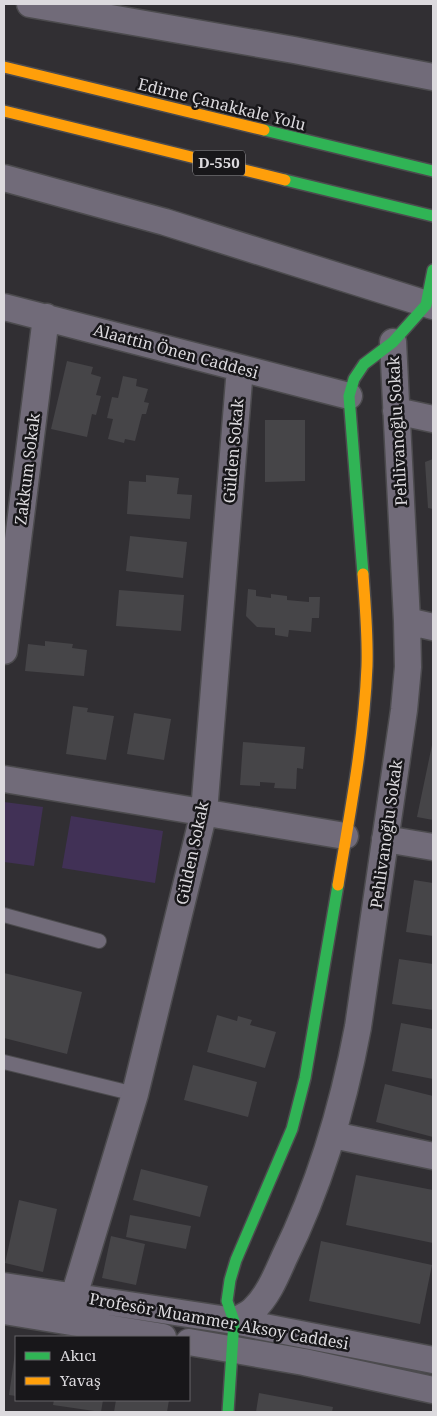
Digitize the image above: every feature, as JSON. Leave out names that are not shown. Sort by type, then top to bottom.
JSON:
[{"type":"main road","name":"Edirne Çanakkale Yolu","points":[[4,67],[433,171]]},
{"type":"main road","name":"D-550","points":[[4,111],[433,216]]},
{"type":"main road","points":[[392,342],[430,305],[433,270]]},
{"type":"main road","name":"Pehlivanoğlu Sokak","points":[[228,1412],[234,1321],[227,1301],[230,1280],[236,1260],[292,1129],[305,1078],[359,759],[367,664],[366,620],[349,396],[354,379],[364,364],[392,342]]},
{"type":"street","points":[[30,4],[294,50],[433,78]]},
{"type":"street","points":[[4,178],[165,222],[430,305]]},
{"type":"street","name":"Alaattin Önen Caddesi","points":[[4,307],[349,396]]},
{"type":"street","name":"Zakkum Sokak","points":[[4,651],[46,317]]},
{"type":"street","name":"Pehlivanoğlu Sokak","points":[[234,1321],[252,1312],[271,1285],[292,1243],[333,1135],[358,1027],[404,710],[408,667],[392,342]]},
{"type":"street","name":"Gülden Sokak","points":[[74,1296],[135,1094],[204,812],[240,368]]},
{"type":"street","points":[[396,411],[433,419]]},
{"type":"street","points":[[407,621],[433,626]]},
{"type":"street","points":[[4,779],[345,836]]},
{"type":"street","points":[[385,838],[433,847]]},
{"type":"street","points":[[333,1135],[433,1156]]},
{"type":"street","name":"Profesör Muammer Aksoy Caddesi","points":[[4,1286],[234,1321],[433,1360]]},
{"type":"street","name":"Profesör Muammer Aksoy Caddesi","points":[[4,1311],[157,1336]]},
{"type":"street","name":"Profesör Muammer Aksoy Caddesi","points":[[190,1342],[433,1390]]},
{"type":"lane","points":[[4,915],[99,941]]},
{"type":"lane","points":[[4,1062],[135,1094]]},
{"type":"shaded area","points":[[4,802],[43,807],[34,866],[4,862]]},
{"type":"shaded area","points":[[71,816],[163,831],[155,883],[62,868]]},
{"type":"building","points":[[67,361],[93,367],[91,374],[101,377],[96,395],[101,396],[96,415],[92,414],[87,437],[51,429]]},
{"type":"building","points":[[123,376],[137,379],[136,386],[148,389],[144,402],[149,403],[146,414],[142,414],[135,441],[125,439],[124,443],[108,439],[113,419],[107,418],[112,397],[118,398]]},
{"type":"building","points":[[265,420],[305,420],[305,481],[265,482]]},
{"type":"building","points":[[433,459],[433,509],[428,508],[425,462]]},
{"type":"building","points":[[146,475],[179,478],[177,494],[192,495],[190,519],[127,514],[129,481],[146,482]]},
{"type":"building","points":[[130,536],[187,542],[183,578],[126,571]]},
{"type":"building","points":[[248,589],[256,590],[256,596],[271,598],[271,594],[287,596],[287,600],[309,602],[309,597],[320,597],[319,618],[312,618],[311,632],[289,630],[288,637],[275,635],[275,628],[257,627],[246,616]]},
{"type":"building","points":[[119,590],[184,595],[181,631],[116,626]]},
{"type":"building","points":[[45,641],[73,644],[72,648],[87,650],[84,676],[25,671],[28,644],[45,646]]},
{"type":"building","points":[[73,706],[88,708],[87,712],[114,716],[106,760],[66,754]]},
{"type":"building","points":[[134,713],[171,719],[164,760],[127,754]]},
{"type":"building","points":[[243,742],[305,747],[303,769],[297,768],[296,789],[274,788],[275,783],[260,782],[260,786],[240,785]]},
{"type":"building","points":[[433,745],[433,820],[417,817]]},
{"type":"building","points":[[414,880],[433,883],[433,936],[406,932]]},
{"type":"building","points":[[399,959],[433,964],[433,1010],[392,1004]]},
{"type":"building","points":[[4,973],[82,992],[67,1054],[4,1038]]},
{"type":"building","points":[[217,1015],[237,1021],[238,1016],[252,1020],[250,1025],[276,1032],[265,1068],[207,1052]]},
{"type":"building","points":[[401,1023],[433,1029],[433,1079],[392,1071]]},
{"type":"building","points":[[193,1065],[257,1082],[248,1117],[184,1100]]},
{"type":"building","points":[[385,1084],[433,1096],[433,1137],[376,1122]]},
{"type":"building","points":[[141,1169],[208,1186],[200,1217],[133,1200]]},
{"type":"building","points":[[356,1175],[433,1190],[433,1243],[346,1225]]},
{"type":"building","points":[[19,1200],[57,1209],[43,1272],[5,1263]]},
{"type":"building","points":[[130,1215],[191,1226],[186,1249],[126,1237]]},
{"type":"building","points":[[111,1236],[145,1244],[136,1285],[102,1278]]},
{"type":"building","points":[[321,1241],[432,1265],[420,1324],[309,1301]]},
{"type":"building","points":[[15,1353],[15,1396],[9,1395]]},
{"type":"building","points":[[259,1393],[333,1407],[332,1412],[256,1412]]},
{"type":"building","points":[[54,1401],[103,1401],[101,1412],[53,1405]]},
{"type":"building","points":[[116,1401],[169,1401],[167,1412],[114,1412]]},
{"type":"traffic: fast","points":[[264,130],[433,171]]},
{"type":"traffic: fast","points":[[285,180],[433,216]]},
{"type":"traffic: fast","points":[[363,574],[349,396],[354,379],[364,364],[393,342],[426,305],[433,270]]},
{"type":"traffic: fast","points":[[228,1412],[234,1321],[227,1301],[230,1280],[236,1260],[292,1129],[305,1078],[338,885]]},
{"type":"traffic: slow","points":[[4,67],[264,130]]},
{"type":"traffic: slow","points":[[4,111],[285,180]]},
{"type":"traffic: slow","points":[[338,885],[363,721],[367,666],[363,574]]}]
